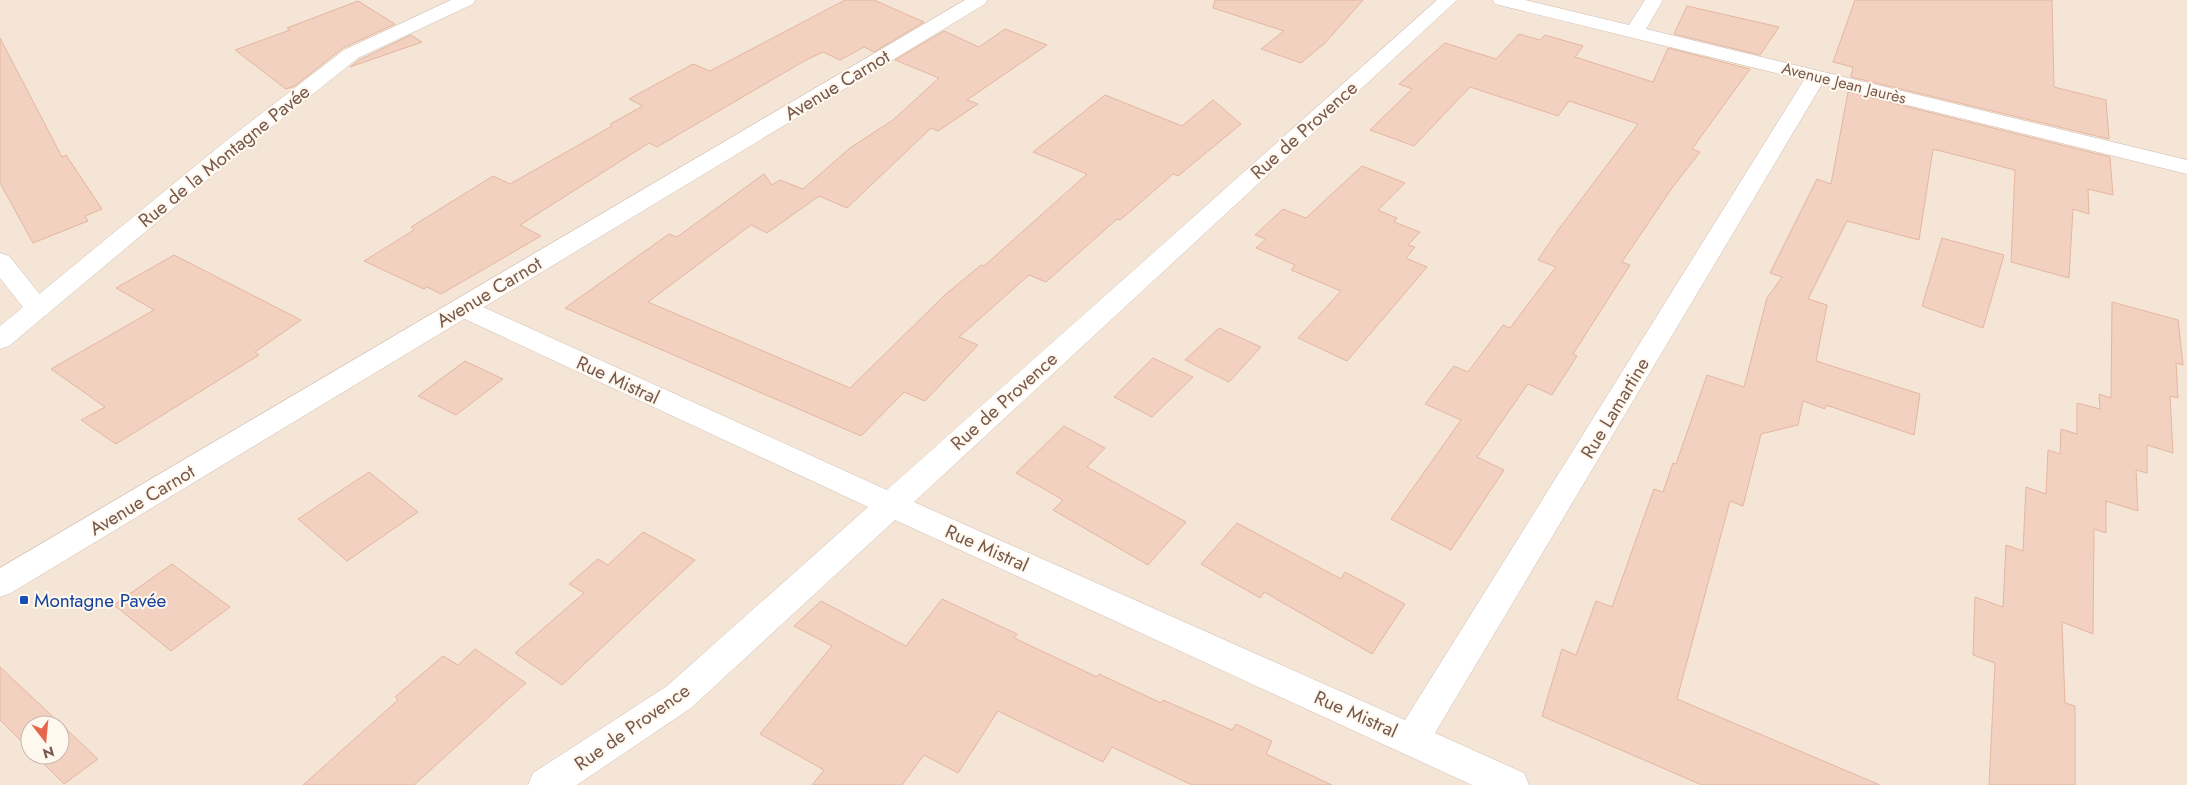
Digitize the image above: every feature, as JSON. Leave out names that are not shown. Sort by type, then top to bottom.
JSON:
[{"type":"street","name":"Rue de la Montagne Pavée","points":[[0,340],[235,145],[351,54],[466,0]]},
{"type":"street","name":"Avenue Carnot","points":[[0,584],[978,0]]},
{"type":"street","name":"Rue de Provence","points":[[546,785],[679,697],[1448,0]]},
{"type":"street","name":"Avenue Jean Jaurès","points":[[1502,0],[2187,167]]},
{"type":"street","points":[[1635,32],[1654,0]]},
{"type":"street","name":"Rue Lamartine","points":[[1412,740],[1817,76]]},
{"type":"street","points":[[0,261],[38,309]]},
{"type":"street","name":"Rue Mistral","points":[[463,308],[890,504],[1512,785]]},
{"type":"shaded area","points":[[0,0],[2187,0],[2187,785],[0,785]]},
{"type":"building","points":[[845,0],[874,0],[924,22],[874,52],[864,47],[840,60],[823,52],[806,60],[657,147],[649,143],[520,225],[541,236],[441,294],[427,287],[424,289],[364,261],[414,230],[411,227],[493,176],[510,184],[612,126],[610,124],[643,106],[629,99],[693,64],[710,71]]},
{"type":"building","points":[[1215,0],[1363,0],[1325,43],[1301,63],[1261,49],[1284,31],[1213,8]]},
{"type":"building","points":[[1855,0],[2052,0],[2054,87],[2106,100],[2109,139],[1851,77],[1853,67],[1833,62]]},
{"type":"building","points":[[358,1],[395,24],[343,48],[295,86],[286,89],[235,50],[290,30],[287,28]]},
{"type":"building","points":[[1687,6],[1779,27],[1760,55],[1674,34]]},
{"type":"building","points":[[1005,29],[1047,45],[967,100],[978,104],[938,131],[931,128],[847,208],[819,196],[767,233],[751,225],[648,302],[850,388],[946,294],[981,265],[984,266],[1087,174],[1033,152],[1105,95],[1182,126],[1213,100],[1241,124],[1178,176],[1173,174],[1120,220],[1117,219],[1046,282],[1029,275],[959,337],[978,345],[925,401],[904,392],[861,436],[565,308],[669,234],[677,237],[764,174],[772,185],[780,180],[803,189],[850,148],[893,120],[939,78],[895,60],[944,31],[979,47]]},
{"type":"building","points":[[1519,34],[1540,40],[1545,35],[1583,46],[1575,57],[1653,82],[1668,48],[1750,69],[1692,149],[1700,152],[1672,188],[1622,262],[1630,265],[1573,354],[1577,356],[1552,395],[1528,384],[1477,457],[1504,470],[1451,550],[1391,519],[1461,420],[1425,404],[1454,366],[1468,372],[1503,325],[1510,328],[1556,267],[1538,260],[1558,230],[1638,124],[1569,101],[1558,116],[1470,87],[1414,146],[1370,130],[1412,89],[1399,84],[1445,43],[1496,59]]},
{"type":"building","points":[[411,35],[422,42],[350,67],[359,60]]},
{"type":"building","points":[[0,38],[62,157],[66,155],[102,209],[85,216],[88,221],[33,243],[0,183]]},
{"type":"building","points":[[1848,92],[2110,157],[2113,195],[2088,189],[2089,214],[2073,209],[2069,278],[2011,262],[2015,170],[1933,149],[1919,240],[1847,221],[1808,299],[1827,305],[1816,361],[1920,394],[1914,435],[1826,405],[1825,409],[1803,401],[1798,425],[1761,434],[1743,506],[1730,501],[1677,699],[1880,785],[1702,785],[1542,716],[1562,649],[1576,655],[1596,601],[1612,607],[1654,489],[1663,492],[1673,463],[1676,464],[1707,375],[1744,387],[1767,298],[1782,277],[1770,273],[1817,179],[1831,184]]},
{"type":"building","points":[[1362,166],[1405,183],[1378,210],[1397,218],[1394,222],[1420,232],[1408,245],[1415,247],[1406,258],[1427,267],[1347,361],[1298,338],[1341,291],[1291,270],[1295,265],[1256,248],[1266,239],[1255,235],[1283,209],[1306,218]]},
{"type":"building","points":[[1942,238],[2004,255],[1983,328],[1922,306]]},
{"type":"building","points":[[174,255],[301,320],[255,352],[259,355],[116,444],[81,420],[105,407],[51,369],[154,310],[116,288]]},
{"type":"building","points":[[2112,302],[2178,320],[2183,365],[2176,363],[2178,398],[2170,396],[2173,453],[2147,445],[2147,473],[2136,470],[2138,511],[2106,501],[2106,533],[2094,529],[2093,634],[2062,622],[2065,703],[2075,706],[2075,785],[1989,785],[1995,663],[1973,655],[1975,597],[2003,607],[2006,545],[2023,551],[2026,487],[2046,494],[2048,450],[2060,454],[2061,429],[2077,434],[2077,403],[2100,409],[2099,394],[2111,398]]},
{"type":"building","points":[[1219,328],[1261,347],[1229,382],[1185,360]]},
{"type":"building","points":[[1153,358],[1193,377],[1152,417],[1114,397]]},
{"type":"building","points":[[465,361],[503,379],[456,415],[418,396]]},
{"type":"building","points":[[1064,426],[1105,448],[1087,467],[1186,522],[1148,565],[1053,510],[1063,500],[1016,473]]},
{"type":"building","points":[[369,472],[418,512],[347,561],[298,519]]},
{"type":"building","points":[[1237,523],[1341,579],[1345,572],[1405,604],[1372,654],[1264,592],[1260,598],[1201,564]]},
{"type":"building","points":[[643,532],[695,560],[562,685],[515,653],[584,593],[569,584],[598,559],[608,565]]},
{"type":"building","points":[[172,564],[230,607],[171,651],[114,605]]},
{"type":"building","points":[[942,599],[1017,634],[1014,638],[1097,677],[1099,674],[1161,703],[1163,700],[1232,730],[1236,724],[1272,741],[1266,754],[1332,785],[1192,785],[1112,747],[1103,762],[998,711],[958,773],[924,755],[902,785],[812,785],[824,770],[760,734],[832,646],[794,626],[821,601],[906,646]]},
{"type":"building","points":[[475,649],[526,683],[414,785],[303,785],[398,700],[395,697],[443,656],[458,665]]},
{"type":"building","points":[[0,667],[51,715],[20,715],[20,740],[0,720]]},
{"type":"building","points":[[70,733],[98,759],[64,784],[45,765],[70,765]]},
{"type":"place","name":"Montagne Pavée","points":[[24,600]]}]
